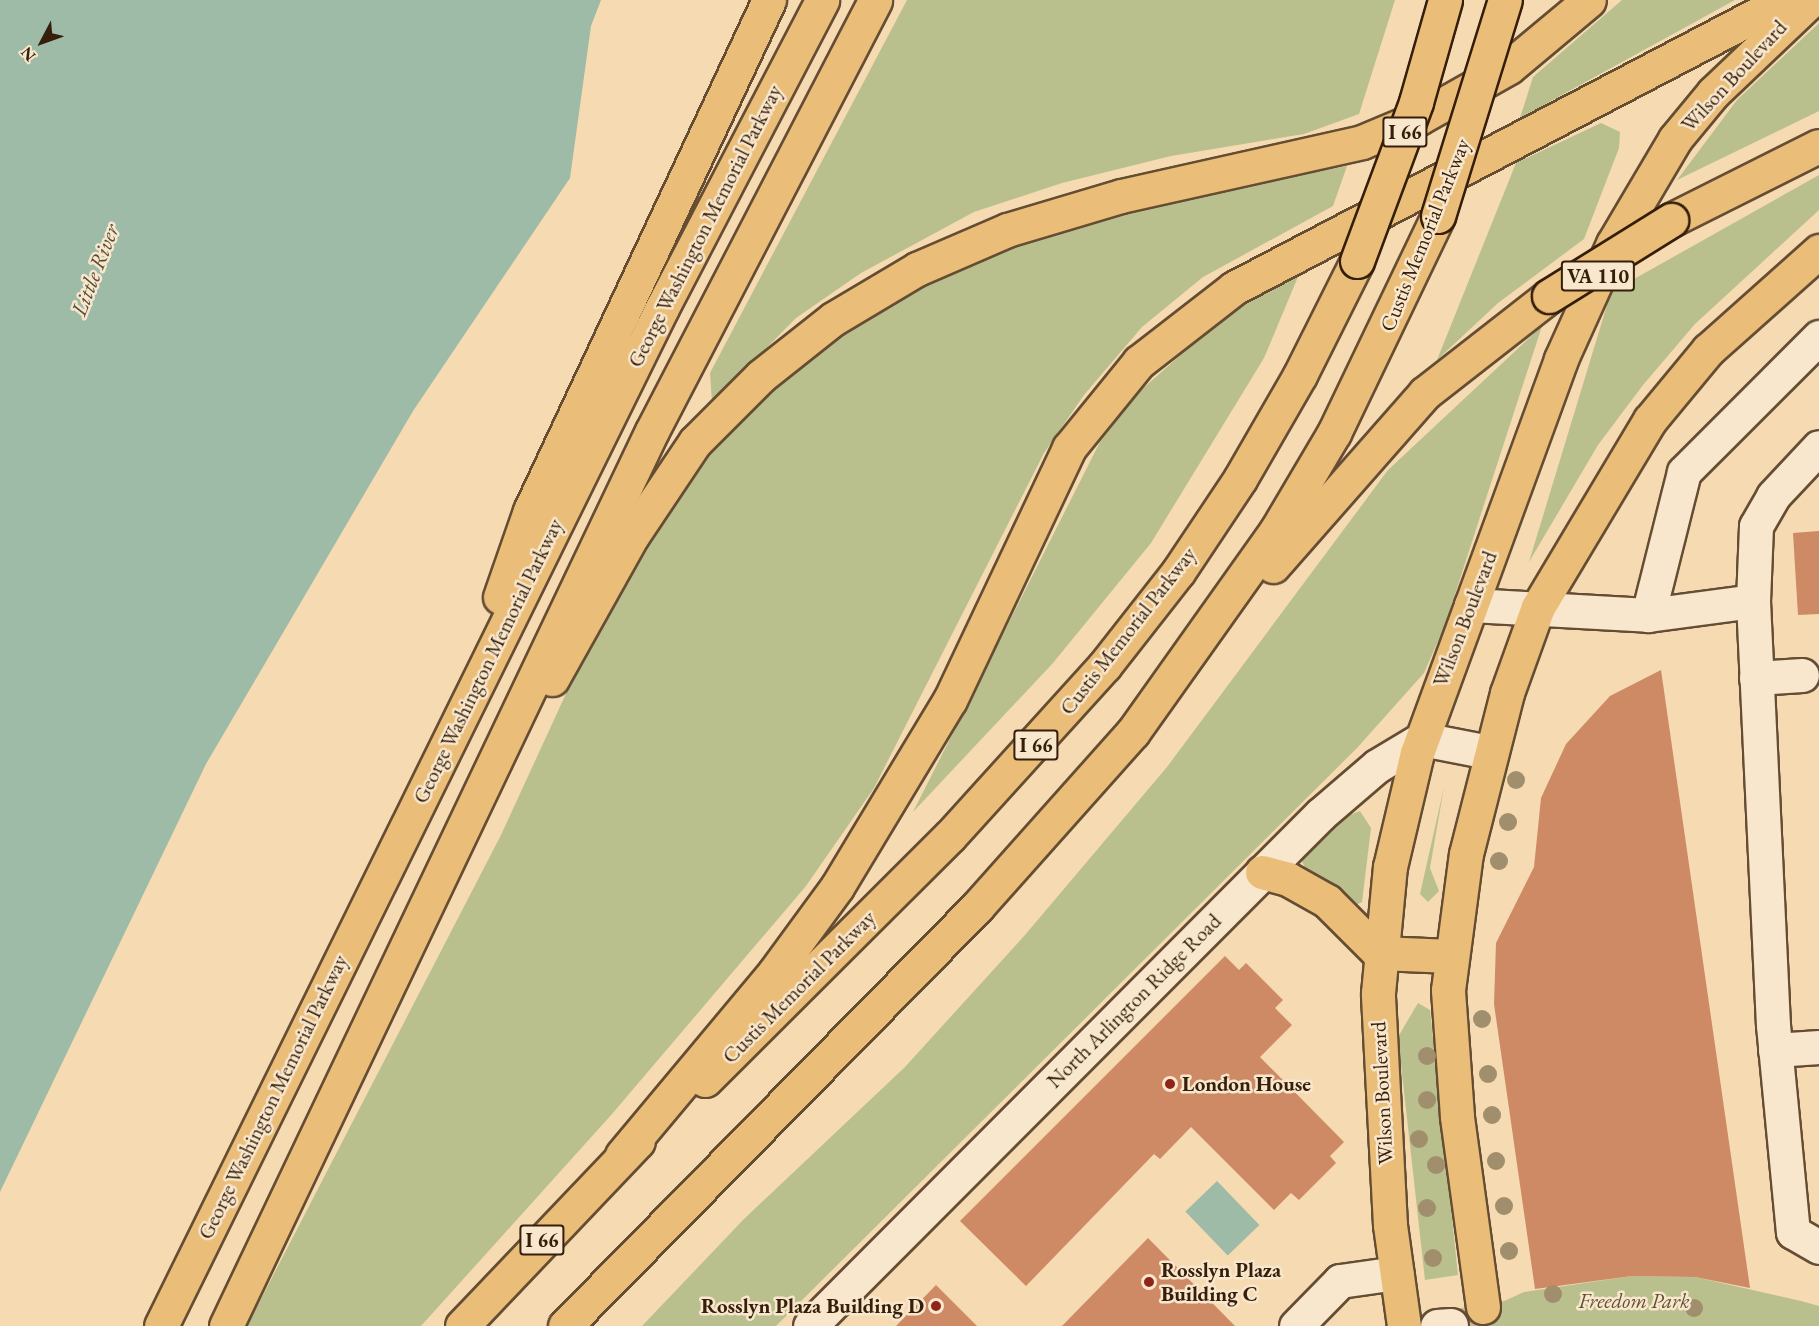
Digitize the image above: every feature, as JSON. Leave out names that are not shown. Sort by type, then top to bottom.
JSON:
[{"type":"main road","points":[[453,730],[530,511],[769,0]]},
{"type":"main road","name":"George Washington Memorial Parkway","points":[[161,1326],[453,730],[822,0]]},
{"type":"main road","points":[[226,1326],[662,410],[875,0]]},
{"type":"main road","name":"Custis Memorial Parkway","points":[[462,1326],[622,1155],[751,1037],[950,836],[1105,665],[1178,573],[1240,478],[1300,375],[1357,261],[1416,102],[1445,0]]},
{"type":"main road","name":"Custis Memorial Parkway","points":[[565,1326],[977,907],[1133,732],[1276,531],[1334,432],[1438,216],[1505,0]]},
{"type":"main road","points":[[471,808],[582,631],[632,536],[674,471],[724,411],[833,319],[917,269],[1007,230],[1121,196],[1362,142],[1419,118],[1509,67],[1589,0]]},
{"type":"main road","points":[[622,1155],[774,973],[837,887],[962,679],[1069,448],[1139,362],[1204,308],[1258,275],[1785,0]]},
{"type":"main road","name":"Wilson Boulevard","points":[[1404,1326],[1396,1273],[1378,1041],[1379,953],[1396,830],[1422,739],[1561,359],[1641,191],[1713,93],[1811,0]]},
{"type":"main road","points":[[1133,732],[1425,393],[1548,296],[1671,220],[1819,146]]},
{"type":"main road","points":[[1484,1307],[1449,1044],[1451,956],[1466,854],[1489,752],[1538,607],[1633,447],[1676,387],[1740,319],[1819,251]]},
{"type":"main road","points":[[1262,872],[1288,879],[1327,901],[1379,953],[1451,956]]},
{"type":"street","points":[[1648,615],[1684,472],[1819,337]]},
{"type":"street","points":[[1819,447],[1773,496],[1756,526],[1753,601],[1775,1050],[1793,1232],[1819,1247]]},
{"type":"street","points":[[1471,605],[1648,615],[1753,601]]},
{"type":"street","points":[[1756,678],[1802,675]]},
{"type":"street","points":[[1422,739],[1489,752]]},
{"type":"street","name":"North Arlington Ridge Road","points":[[810,1326],[1262,872],[1377,766],[1422,739]]},
{"type":"street","points":[[1775,1050],[1819,1047]]},
{"type":"street","points":[[1296,1326],[1340,1281],[1396,1273]]},
{"type":"green space","points":[[907,0],[1395,0],[1359,114],[1304,134],[1171,156],[1062,183],[974,212],[861,273],[796,318],[712,403],[710,373]]},
{"type":"green space","points":[[1622,0],[1735,0],[1520,118],[1533,77]]},
{"type":"green space","points":[[1819,23],[1819,111],[1677,180],[1737,100]]},
{"type":"green space","points":[[1601,123],[1620,132],[1619,148],[1584,239],[1498,303],[1437,360],[1516,163]]},
{"type":"green space","points":[[1347,166],[1333,206],[1203,277],[1142,327],[1084,395],[1044,453],[874,788],[806,886],[612,1114],[421,1326],[247,1326],[501,835],[627,561],[684,479],[760,394],[816,348],[903,290],[985,251],[1134,207]]},
{"type":"green space","points":[[1819,175],[1819,210],[1695,324],[1643,385],[1598,445],[1529,562],[1611,292]]},
{"type":"green space","points":[[1300,272],[1264,358],[1151,543],[1053,663],[913,812],[1100,442],[1139,392],[1212,327],[1240,304]]},
{"type":"green space","points":[[1542,326],[1445,625],[1424,673],[1357,748],[776,1326],[642,1326],[744,1219],[905,1067],[1025,935],[1167,767],[1388,470]]},
{"type":"green space","points":[[1444,787],[1430,868],[1439,891],[1428,902],[1420,894]]},
{"type":"green space","points":[[1360,811],[1371,828],[1362,902],[1354,906],[1305,868],[1301,859],[1344,817]]},
{"type":"green space","points":[[1418,1003],[1430,1010],[1458,1275],[1425,1280],[1398,1037]]},
{"type":"green space","name":"Freedom Park","points":[[1632,1276],[1695,1277],[1801,1301],[1819,1306],[1819,1326],[1449,1326],[1524,1292]]},
{"type":"water","name":"Little River","points":[[0,0],[601,0],[591,26],[570,178],[413,411],[206,764],[0,1192]]},
{"type":"water","points":[[1217,1181],[1259,1225],[1228,1255],[1185,1212]]},
{"type":"building","points":[[1819,531],[1819,614],[1798,615],[1793,533]]},
{"type":"building","points":[[1661,670],[1750,1288],[1695,1277],[1632,1276],[1535,1289],[1494,1004],[1496,943],[1534,867],[1541,798],[1566,744],[1610,696]]},
{"type":"building","name":"London House","points":[[1225,956],[1239,970],[1246,963],[1283,1000],[1275,1008],[1292,1025],[1260,1057],[1344,1142],[1330,1156],[1336,1163],[1299,1200],[1291,1193],[1274,1210],[1191,1127],[1160,1159],[1154,1154],[1026,1286],[960,1221]]},
{"type":"building","name":"Rosslyn Plaza Building C","points":[[1148,1238],[1235,1326],[1062,1326]]},
{"type":"building","name":"Rosslyn Plaza Building D","points":[[936,1285],[977,1326],[896,1326]]},
{"type":"tunnel","points":[[1451,1325],[1486,1322]]},
{"type":"place","name":"London House","points":[[1170,1084]]},
{"type":"place","name":"Rosslyn Plaza Building C","points":[[1149,1282]]},
{"type":"place","name":"Rosslyn Plaza Building D","points":[[936,1306]]}]
